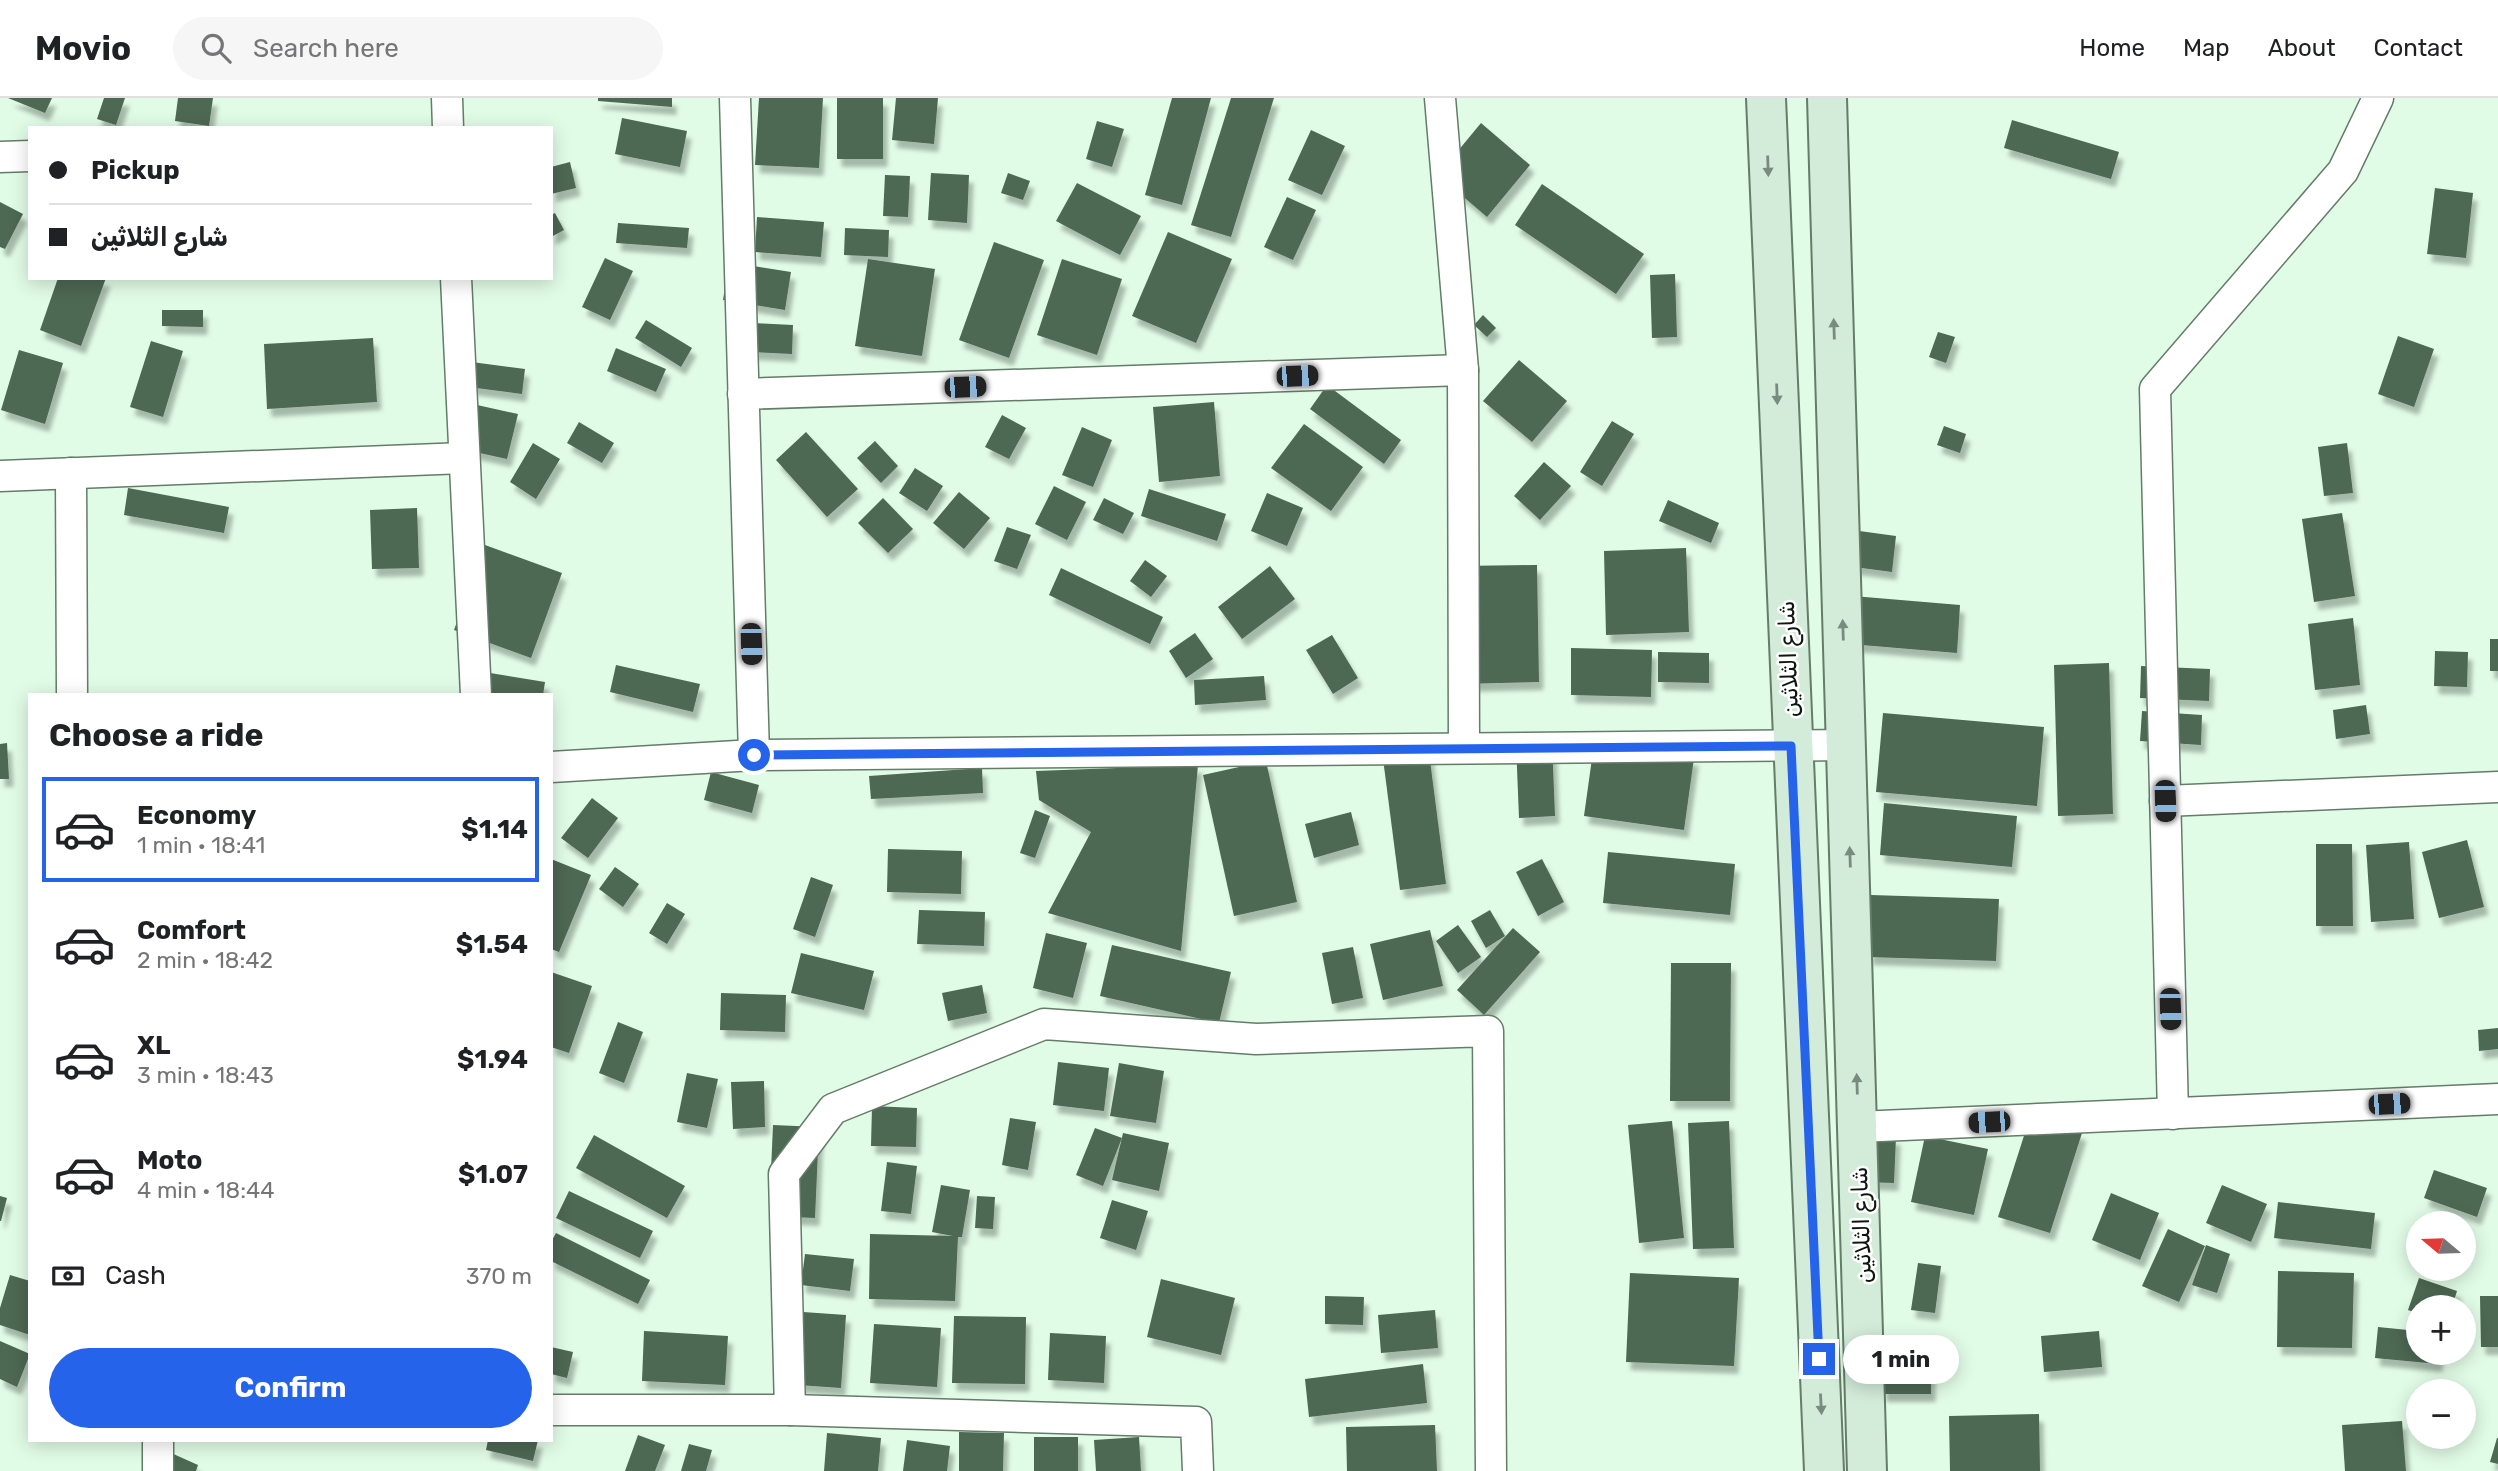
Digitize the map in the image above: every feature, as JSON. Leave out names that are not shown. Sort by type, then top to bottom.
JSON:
[{"type":"street","points":[[447,98],[448,126]]},
{"type":"street","points":[[735,98],[754,755]]},
{"type":"street","points":[[1440,98],[1463,370],[1464,748]]},
{"type":"street","name":"شارع الثلاثين","points":[[1766,98],[1791,746],[1824,1471]]},
{"type":"street","name":"شارع الثلاثين","points":[[1827,98],[1867,1471]]},
{"type":"street","points":[[2173,1114],[2155,388],[2343,171],[2378,98]]},
{"type":"street","points":[[0,158],[28,156]]},
{"type":"street","points":[[456,280],[476,693]]},
{"type":"street","points":[[743,394],[1463,370]]},
{"type":"street","points":[[0,476],[464,458]]},
{"type":"street","points":[[71,473],[72,693]]},
{"type":"street","points":[[553,766],[754,755],[1847,745]]},
{"type":"street","points":[[2165,801],[2498,787]]},
{"type":"street","points":[[790,1410],[784,1174],[833,1109],[1044,1024],[1256,1039],[1488,1031],[1491,1471]]},
{"type":"street","points":[[1858,1128],[2498,1099]]},
{"type":"street","points":[[553,1410],[790,1410],[1196,1422],[1198,1471]]},
{"type":"street","points":[[158,1442],[158,1471]]},
{"type":"building","points":[[8,98],[52,98],[45,113]]},
{"type":"building","points":[[104,98],[125,98],[116,125],[97,119]]},
{"type":"building","points":[[178,98],[213,98],[209,126],[175,121]]},
{"type":"building","points":[[598,98],[672,98],[672,107],[598,101]]},
{"type":"building","points":[[759,98],[823,98],[819,168],[755,165]]},
{"type":"building","points":[[837,98],[883,98],[883,159],[837,159]]},
{"type":"building","points":[[896,98],[938,98],[934,144],[892,140]]},
{"type":"building","points":[[1172,98],[1211,98],[1182,205],[1145,195]]},
{"type":"building","points":[[1231,98],[1274,98],[1231,237],[1191,225]]},
{"type":"building","points":[[622,118],[687,131],[680,167],[615,154]]},
{"type":"building","points":[[2012,120],[2119,152],[2111,179],[2004,148]]},
{"type":"building","points":[[1097,121],[1124,129],[1112,167],[1086,159]]},
{"type":"building","points":[[1481,123],[1530,165],[1487,217],[1438,175]]},
{"type":"building","points":[[1311,130],[1345,146],[1322,195],[1288,180]]},
{"type":"building","points":[[570,162],[576,188],[553,194],[553,166]]},
{"type":"building","points":[[931,173],[969,175],[967,223],[928,220]]},
{"type":"building","points":[[1008,173],[1030,181],[1023,200],[1001,193]]},
{"type":"building","points":[[885,175],[910,176],[908,217],[883,216]]},
{"type":"building","points":[[1077,183],[1141,216],[1120,255],[1056,221]]},
{"type":"building","points":[[1542,184],[1644,254],[1616,294],[1515,225]]},
{"type":"building","points":[[2435,188],[2473,193],[2466,258],[2427,254]]},
{"type":"building","points":[[1287,197],[1316,210],[1293,260],[1264,247]]},
{"type":"building","points":[[0,202],[23,214],[5,249],[0,247]]},
{"type":"building","points":[[555,213],[564,230],[553,236]]},
{"type":"building","points":[[757,217],[824,222],[821,257],[755,252]]},
{"type":"building","points":[[618,223],[689,228],[687,248],[616,243]]},
{"type":"building","points":[[845,228],[889,230],[888,257],[844,255]]},
{"type":"building","points":[[1168,232],[1232,259],[1196,343],[1132,316]]},
{"type":"building","points":[[994,242],[1044,260],[1009,358],[959,340]]},
{"type":"building","points":[[605,258],[633,271],[610,320],[582,307]]},
{"type":"building","points":[[868,259],[935,269],[922,356],[855,346]]},
{"type":"building","points":[[1062,259],[1122,279],[1097,355],[1037,335]]},
{"type":"building","points":[[729,262],[791,272],[785,310],[723,300]]},
{"type":"building","points":[[1675,274],[1677,337],[1652,338],[1650,275]]},
{"type":"building","points":[[57,280],[105,280],[81,346],[40,330]]},
{"type":"building","points":[[162,310],[203,310],[203,327],[162,326]]},
{"type":"building","points":[[1483,315],[1496,328],[1487,337],[1474,325]]},
{"type":"building","points":[[646,320],[692,348],[681,367],[635,338]]},
{"type":"building","points":[[753,323],[793,325],[792,354],[751,352]]},
{"type":"building","points":[[1938,332],[1955,337],[1946,363],[1929,357]]},
{"type":"building","points":[[2398,336],[2434,349],[2414,407],[2378,394]]},
{"type":"building","points":[[373,338],[377,402],[267,409],[264,344]]},
{"type":"building","points":[[151,341],[183,351],[163,417],[130,407]]},
{"type":"building","points":[[616,348],[666,369],[656,392],[607,371]]},
{"type":"building","points":[[19,350],[63,363],[45,424],[1,410]]},
{"type":"building","points":[[1519,360],[1567,401],[1532,442],[1483,401]]},
{"type":"building","points":[[464,361],[525,369],[522,394],[461,386]]},
{"type":"building","points":[[1327,385],[1401,440],[1384,464],[1310,409]]},
{"type":"building","points":[[1214,402],[1220,476],[1159,482],[1153,407]]},
{"type":"building","points":[[468,403],[518,414],[507,459],[457,448]]},
{"type":"building","points":[[1002,415],[1026,428],[1009,459],[985,447]]},
{"type":"building","points":[[1612,421],[1634,434],[1602,486],[1580,472]]},
{"type":"building","points":[[579,422],[614,443],[602,463],[567,443]]},
{"type":"building","points":[[1304,424],[1363,467],[1331,511],[1271,468]]},
{"type":"building","points":[[1944,426],[1966,434],[1960,453],[1937,445]]},
{"type":"building","points":[[1082,427],[1112,440],[1093,487],[1062,475]]},
{"type":"building","points":[[806,432],[858,489],[827,517],[776,460]]},
{"type":"building","points":[[875,441],[898,466],[881,483],[857,458]]},
{"type":"building","points":[[533,443],[560,459],[536,499],[510,482]]},
{"type":"building","points":[[2347,443],[2353,493],[2324,496],[2318,447]]},
{"type":"building","points":[[1544,462],[1571,486],[1540,520],[1514,496]]},
{"type":"building","points":[[915,468],[943,486],[927,511],[899,493]]},
{"type":"building","points":[[1054,486],[1086,502],[1067,540],[1035,524]]},
{"type":"building","points":[[128,488],[229,507],[224,533],[124,515]]},
{"type":"building","points":[[1149,489],[1226,514],[1217,541],[1141,516]]},
{"type":"building","points":[[959,492],[990,518],[964,549],[933,523]]},
{"type":"building","points":[[1267,493],[1303,508],[1287,546],[1251,531]]},
{"type":"building","points":[[883,498],[913,529],[888,553],[858,523]]},
{"type":"building","points":[[1104,498],[1134,513],[1123,534],[1093,520]]},
{"type":"building","points":[[1668,500],[1719,523],[1711,543],[1659,521]]},
{"type":"building","points":[[417,508],[419,568],[372,569],[370,510]]},
{"type":"building","points":[[2342,513],[2355,596],[2314,602],[2302,519]]},
{"type":"building","points":[[1007,527],[1031,535],[1017,569],[994,561]]},
{"type":"building","points":[[1852,530],[1896,536],[1892,572],[1847,566]]},
{"type":"building","points":[[485,545],[562,573],[531,658],[454,630]]},
{"type":"building","points":[[1686,548],[1689,632],[1606,635],[1604,551]]},
{"type":"building","points":[[1145,560],[1167,576],[1151,597],[1130,581]]},
{"type":"building","points":[[1537,565],[1539,682],[1461,684],[1459,566]]},
{"type":"building","points":[[1270,566],[1295,599],[1242,639],[1218,607]]},
{"type":"building","points":[[1061,568],[1163,617],[1150,644],[1049,595]]},
{"type":"building","points":[[1841,595],[1960,605],[1957,653],[1838,643]]},
{"type":"building","points":[[2353,618],[2360,685],[2315,690],[2308,624]]},
{"type":"building","points":[[1195,633],[1213,659],[1186,678],[1169,651]]},
{"type":"building","points":[[1332,635],[1358,678],[1333,694],[1306,650]]},
{"type":"building","points":[[2490,639],[2498,639],[2498,671],[2490,671]]},
{"type":"building","points":[[1571,648],[1652,650],[1651,697],[1571,695]]},
{"type":"building","points":[[2435,651],[2468,652],[2467,687],[2434,686]]},
{"type":"building","points":[[1658,652],[1709,653],[1709,683],[1658,682]]},
{"type":"building","points":[[2109,663],[2113,814],[2058,816],[2054,665]]},
{"type":"building","points":[[616,665],[700,684],[693,712],[610,692]]},
{"type":"building","points":[[2141,666],[2210,669],[2209,701],[2140,698]]},
{"type":"building","points":[[472,670],[545,682],[543,693],[468,693]]},
{"type":"building","points":[[1264,676],[1266,700],[1195,705],[1194,680]]},
{"type":"building","points":[[2366,705],[2370,734],[2336,739],[2333,710]]},
{"type":"building","points":[[2142,711],[2202,715],[2201,745],[2140,741]]},
{"type":"building","points":[[1883,713],[2044,727],[2037,806],[1876,792]]},
{"type":"building","points":[[1552,741],[1555,816],[1519,818],[1516,743]]},
{"type":"building","points":[[7,743],[9,779],[0,779],[0,744]]},
{"type":"building","points":[[1594,744],[1694,758],[1684,830],[1584,816]]},
{"type":"building","points":[[1428,745],[1446,884],[1400,890],[1382,751]]},
{"type":"building","points":[[1266,761],[1297,902],[1234,916],[1203,775]]},
{"type":"building","points":[[1198,765],[1181,951],[1048,913],[1091,832],[1039,800],[1036,771]]},
{"type":"building","points":[[982,768],[983,793],[871,799],[869,776]]},
{"type":"building","points":[[711,772],[759,785],[752,813],[704,800]]},
{"type":"building","points":[[592,798],[618,818],[588,858],[561,838]]},
{"type":"building","points":[[1884,803],[2017,816],[2012,867],[1880,855]]},
{"type":"building","points":[[1035,810],[1050,816],[1035,858],[1020,853]]},
{"type":"building","points":[[1351,812],[1359,845],[1314,858],[1305,824]]},
{"type":"building","points":[[2467,840],[2484,907],[2439,918],[2422,852]]},
{"type":"building","points":[[2409,842],[2414,919],[2371,922],[2366,845]]},
{"type":"building","points":[[2316,844],[2352,844],[2353,926],[2316,926]]},
{"type":"building","points":[[888,849],[962,851],[961,894],[887,892]]},
{"type":"building","points":[[1608,852],[1735,864],[1730,915],[1603,903]]},
{"type":"building","points":[[1542,859],[1564,902],[1538,916],[1516,872]]},
{"type":"building","points":[[553,860],[591,875],[559,952],[553,950]]},
{"type":"building","points":[[615,867],[639,884],[623,907],[599,889]]},
{"type":"building","points":[[811,877],[833,885],[815,937],[793,929]]},
{"type":"building","points":[[1871,895],[1999,899],[1996,961],[1868,957]]},
{"type":"building","points":[[667,903],[685,914],[667,944],[649,933]]},
{"type":"building","points":[[919,910],[985,912],[984,946],[917,944]]},
{"type":"building","points":[[1490,910],[1505,936],[1486,948],[1471,921]]},
{"type":"building","points":[[1458,925],[1481,957],[1458,973],[1436,941]]},
{"type":"building","points":[[1513,928],[1540,952],[1484,1015],[1457,990]]},
{"type":"building","points":[[1430,930],[1443,986],[1383,1000],[1370,944]]},
{"type":"building","points":[[1046,933],[1087,943],[1073,998],[1033,988]]},
{"type":"building","points":[[1112,945],[1231,972],[1219,1023],[1100,996]]},
{"type":"building","points":[[1353,947],[1363,998],[1332,1004],[1322,953]]},
{"type":"building","points":[[801,953],[874,971],[864,1010],[791,993]]},
{"type":"building","points":[[1671,963],[1731,963],[1730,1101],[1670,1101]]},
{"type":"building","points":[[553,973],[592,986],[569,1053],[553,1048]]},
{"type":"building","points":[[982,985],[987,1013],[948,1021],[942,993]]},
{"type":"building","points":[[721,993],[786,995],[785,1032],[720,1030]]},
{"type":"building","points":[[618,1022],[643,1032],[624,1083],[599,1073]]},
{"type":"building","points":[[2498,1028],[2498,1049],[2479,1051],[2478,1030]]},
{"type":"building","points":[[1058,1062],[1109,1068],[1104,1111],[1053,1105]]},
{"type":"building","points":[[1119,1063],[1164,1071],[1156,1123],[1110,1116]]},
{"type":"building","points":[[687,1073],[718,1079],[707,1128],[677,1122]]},
{"type":"building","points":[[764,1081],[765,1127],[733,1129],[731,1082]]},
{"type":"building","points":[[872,1106],[917,1108],[916,1147],[871,1146]]},
{"type":"building","points":[[2030,1117],[2082,1133],[2050,1233],[1998,1217]]},
{"type":"building","points":[[1010,1118],[1036,1122],[1028,1170],[1002,1165]]},
{"type":"building","points":[[1672,1121],[1684,1238],[1639,1243],[1628,1125]]},
{"type":"building","points":[[1729,1121],[1734,1248],[1693,1249],[1688,1123]]},
{"type":"building","points":[[773,1125],[819,1127],[815,1218],[769,1216]]},
{"type":"building","points":[[1095,1128],[1122,1138],[1103,1186],[1076,1175]]},
{"type":"building","points":[[1123,1133],[1169,1143],[1159,1191],[1112,1180]]},
{"type":"building","points":[[594,1135],[685,1186],[667,1218],[576,1168]]},
{"type":"building","points":[[1867,1136],[1896,1137],[1894,1183],[1865,1182]]},
{"type":"building","points":[[1925,1136],[1988,1149],[1974,1215],[1911,1202]]},
{"type":"building","points":[[887,1162],[917,1166],[911,1214],[881,1211]]},
{"type":"building","points":[[2434,1170],[2487,1188],[2477,1217],[2476,1211],[2460,1211],[2424,1198]]},
{"type":"building","points":[[941,1185],[970,1190],[962,1237],[958,1237],[955,1301],[869,1299],[870,1234],[953,1236],[932,1232]]},
{"type":"building","points":[[2222,1185],[2267,1204],[2251,1242],[2206,1223]]},
{"type":"building","points":[[569,1191],[653,1231],[640,1258],[556,1218]]},
{"type":"building","points":[[2111,1193],[2159,1213],[2140,1260],[2092,1240]]},
{"type":"building","points":[[0,1196],[7,1198],[1,1221],[0,1221]]},
{"type":"building","points":[[977,1196],[995,1197],[993,1229],[975,1228]]},
{"type":"building","points":[[1112,1200],[1148,1211],[1136,1250],[1100,1238]]},
{"type":"building","points":[[2278,1202],[2375,1213],[2371,1249],[2274,1238]]},
{"type":"building","points":[[2168,1229],[2205,1246],[2179,1302],[2142,1286]]},
{"type":"building","points":[[556,1233],[650,1280],[638,1304],[553,1262],[553,1238]]},
{"type":"building","points":[[2206,1245],[2230,1254],[2217,1293],[2192,1285]]},
{"type":"building","points":[[805,1254],[854,1259],[850,1291],[801,1285]]},
{"type":"building","points":[[1918,1263],[1941,1266],[1935,1313],[1911,1310]]},
{"type":"building","points":[[2278,1271],[2354,1273],[2352,1348],[2277,1347]]},
{"type":"building","points":[[1630,1273],[1739,1278],[1734,1366],[1626,1362]]},
{"type":"building","points":[[10,1275],[28,1280],[28,1334],[0,1325],[0,1308]]},
{"type":"building","points":[[1161,1279],[1235,1298],[1221,1355],[1147,1337]]},
{"type":"building","points":[[2418,1281],[2428,1281],[2457,1291],[2456,1295],[2413,1295]]},
{"type":"building","points":[[1325,1296],[1364,1297],[1363,1325],[1325,1324]]},
{"type":"building","points":[[2480,1296],[2498,1296],[2498,1347],[2481,1347]]},
{"type":"building","points":[[1435,1310],[1438,1348],[1381,1353],[1378,1315]]},
{"type":"building","points":[[803,1312],[846,1315],[841,1388],[798,1385]]},
{"type":"building","points":[[954,1316],[1026,1317],[1025,1384],[952,1383]]},
{"type":"building","points":[[874,1324],[941,1328],[937,1387],[870,1383]]},
{"type":"building","points":[[2378,1327],[2406,1330],[2406,1361],[2375,1358]]},
{"type":"building","points":[[644,1331],[728,1336],[725,1385],[642,1381]]},
{"type":"building","points":[[2099,1331],[2102,1367],[2044,1372],[2041,1336]]},
{"type":"building","points":[[1050,1333],[1106,1336],[1104,1383],[1048,1380]]},
{"type":"building","points":[[0,1341],[28,1353],[17,1387],[0,1379]]},
{"type":"building","points":[[1882,1346],[1931,1346],[1931,1394],[1882,1394]]},
{"type":"building","points":[[553,1347],[573,1352],[567,1378],[553,1374]]},
{"type":"building","points":[[1423,1364],[1427,1403],[1309,1417],[1305,1379]]},
{"type":"building","points":[[2039,1414],[2040,1471],[1950,1471],[1949,1416]]},
{"type":"building","points":[[2402,1421],[2406,1471],[2345,1471],[2342,1425]]},
{"type":"building","points":[[1435,1425],[1437,1471],[1347,1471],[1346,1427]]},
{"type":"building","points":[[959,1432],[1004,1433],[1003,1471],[959,1471]]},
{"type":"building","points":[[827,1433],[881,1438],[878,1471],[824,1471]]},
{"type":"building","points":[[638,1435],[665,1445],[655,1471],[625,1471]]},
{"type":"building","points":[[1034,1437],[1078,1437],[1078,1471],[1034,1471]]},
{"type":"building","points":[[1139,1437],[1141,1471],[1096,1471],[1094,1440]]},
{"type":"building","points":[[2498,1438],[2498,1464],[2490,1462]]},
{"type":"building","points":[[907,1440],[950,1446],[947,1471],[903,1471]]},
{"type":"building","points":[[488,1442],[538,1442],[533,1461],[486,1450]]},
{"type":"building","points":[[689,1444],[712,1450],[706,1471],[681,1471]]},
{"type":"building","points":[[160,1448],[198,1465],[196,1471],[150,1471]]},
{"type":"route","points":[[754,755],[1791,746],[1819,1359]]}]
